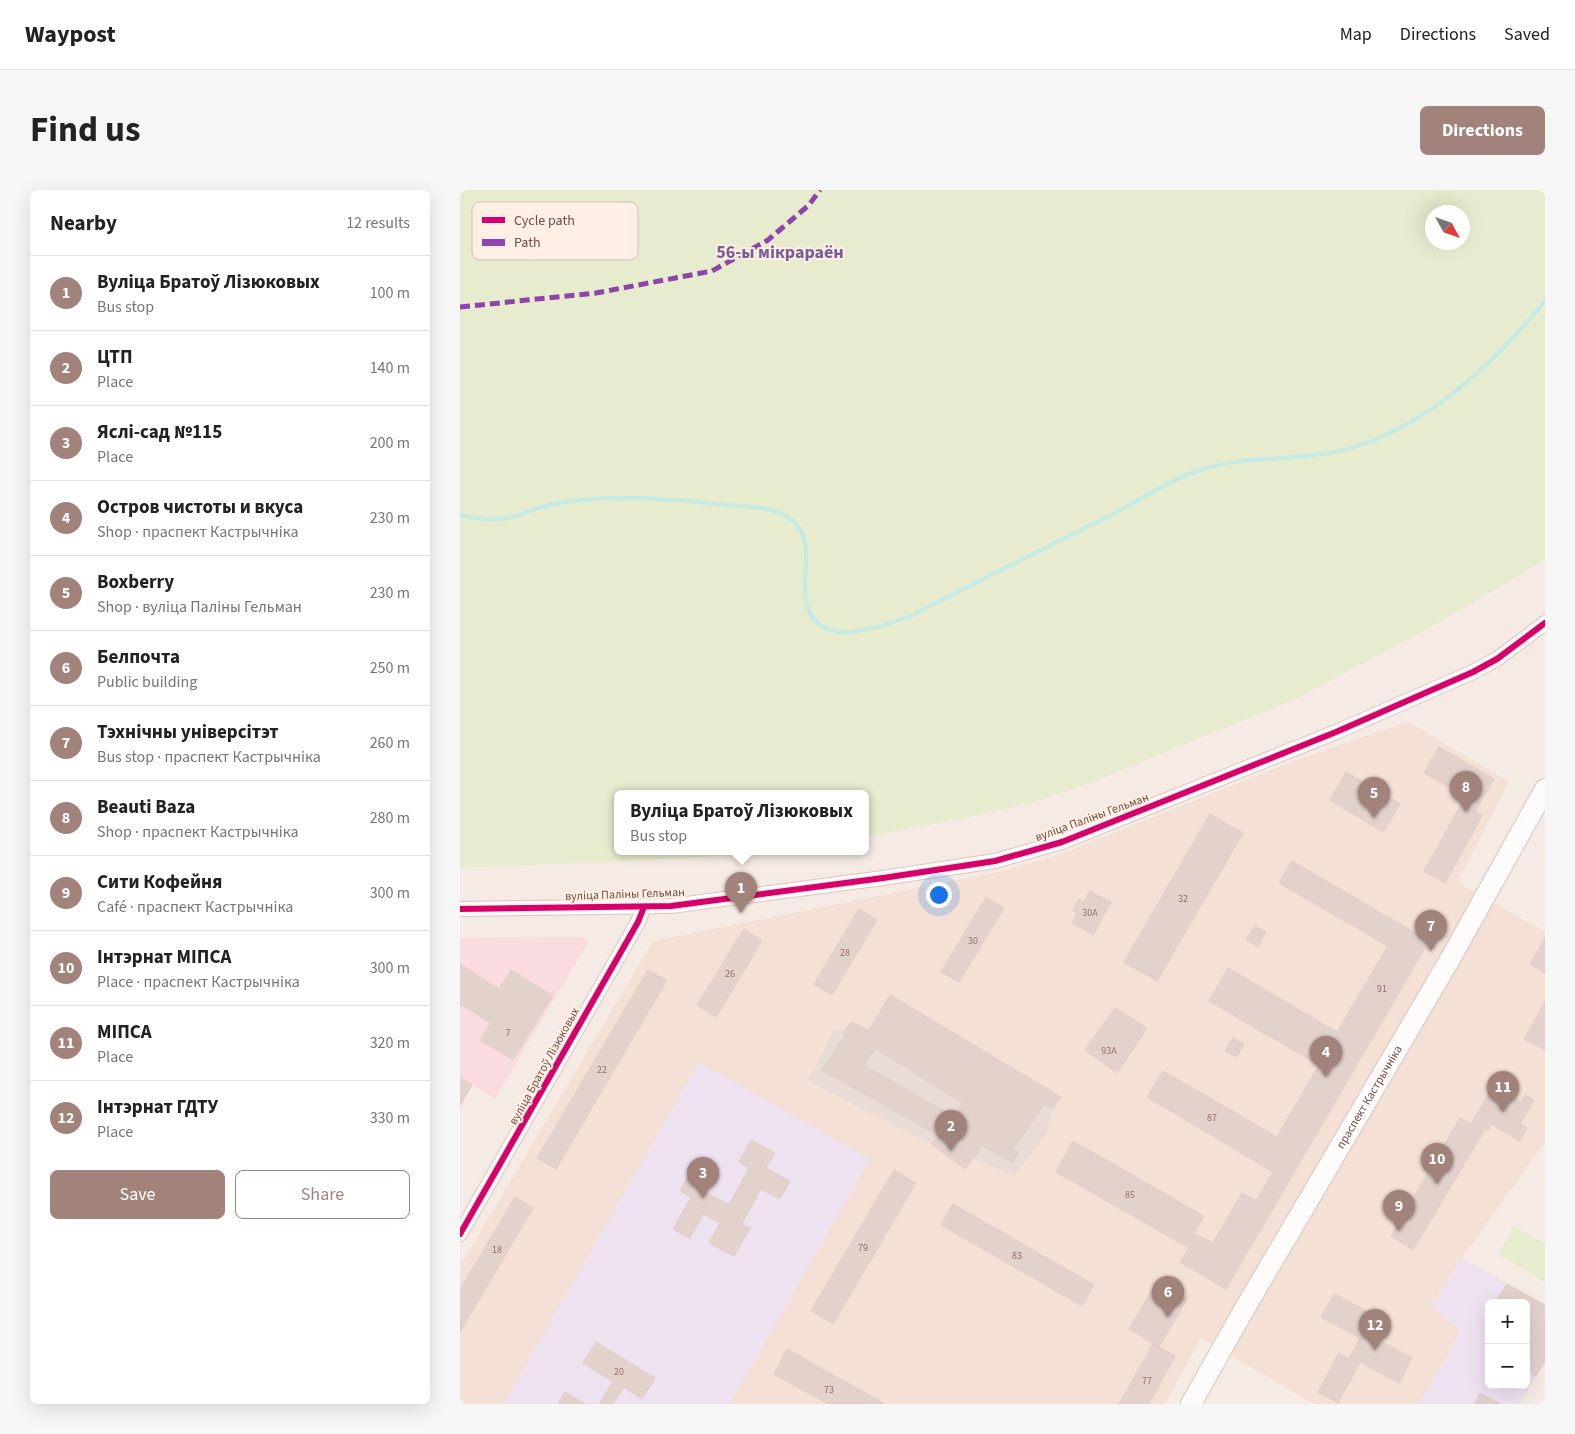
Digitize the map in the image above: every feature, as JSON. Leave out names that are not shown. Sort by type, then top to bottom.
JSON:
[{"type":"main road","name":"праспект Кастрычніка","points":[[1191,1404],[1449,961],[1545,788]]},
{"type":"street","name":"вуліца Паліны Гельман","points":[[460,909],[671,906],[985,862],[1062,842],[1319,739],[1450,683],[1497,659],[1545,623]]},
{"type":"street","name":"вуліца Братоў Лізюковых","points":[[460,1234],[638,922],[644,907]]},
{"type":"shaded area","points":[[1409,722],[1509,782],[1457,882],[1545,932],[1545,1142],[1462,1258],[1431,1307],[1461,1331],[1419,1404],[1314,1404],[1201,1338],[1165,1404],[460,1404],[460,1266],[653,941],[993,873],[1053,857],[1281,766]]},
{"type":"shaded area","points":[[584,937],[589,941],[495,1099],[472,1085],[460,1106],[460,938]]},
{"type":"shaded area","points":[[890,995],[1061,1097],[1052,1109],[1047,1133],[1015,1175],[973,1159],[939,1136],[931,1144],[809,1081],[834,1029],[843,1033],[851,1022],[870,1030]]},
{"type":"shaded area","points":[[699,1062],[870,1159],[730,1404],[503,1404]]},
{"type":"shaded area","points":[[1462,1258],[1545,1305],[1545,1361],[1530,1387],[1530,1299],[1485,1299],[1485,1389],[1529,1389],[1520,1404],[1419,1404],[1461,1331],[1431,1307]]},
{"type":"green space","points":[[460,190],[1545,190],[1545,560],[1429,628],[1298,698],[1090,783],[1034,802],[974,816],[869,836],[869,790],[614,790],[614,855],[726,855],[460,868]]},
{"type":"green space","points":[[1514,1226],[1545,1244],[1545,1282],[1498,1254]]},
{"type":"building","points":[[1439,747],[1494,779],[1475,811],[1482,816],[1445,883],[1424,871],[1465,797],[1424,773]]},
{"type":"building","points":[[1346,772],[1400,804],[1383,832],[1330,800]]},
{"type":"building","points":[[1210,814],[1243,833],[1157,981],[1124,962]]},
{"type":"building","points":[[1292,861],[1429,941],[1226,1289],[1180,1262],[1189,1248],[1056,1172],[1073,1141],[1204,1216],[1194,1233],[1213,1243],[1242,1193],[1256,1201],[1273,1172],[1147,1097],[1163,1071],[1277,1137],[1319,1065],[1209,1001],[1228,968],[1337,1032],[1388,946],[1279,883]]},
{"type":"building","points":[[1090,891],[1111,902],[1093,935],[1072,923],[1077,913],[1073,911],[1079,899],[1084,902]]},
{"type":"building","points":[[986,897],[1004,908],[959,982],[941,972]]},
{"type":"building","points":[[859,909],[877,920],[832,995],[814,984]]},
{"type":"building","points":[[1255,925],[1266,932],[1258,947],[1246,940]]},
{"type":"building","points":[[744,929],[762,941],[716,1017],[697,1005]]},
{"type":"building","points":[[1545,938],[1545,973],[1530,964]]},
{"type":"building","points":[[460,964],[499,989],[511,970],[553,996],[513,1060],[480,1040],[491,1023],[460,1004]]},
{"type":"building","points":[[648,970],[667,980],[556,1169],[537,1158]]},
{"type":"building","points":[[890,995],[1061,1097],[1052,1109],[1044,1104],[1013,1150],[1018,1153],[1013,1162],[982,1146],[965,1169],[931,1144],[939,1136],[822,1070],[845,1035],[843,1034],[851,1022],[869,1030]],"holes":[[[875,1048],[963,1103],[954,1117],[864,1065]]]},
{"type":"building","points":[[1545,1002],[1545,1050],[1524,1039]]},
{"type":"building","points":[[1115,1008],[1147,1028],[1117,1073],[1085,1050]]},
{"type":"building","points":[[1233,1038],[1244,1044],[1237,1057],[1225,1051]]},
{"type":"building","points":[[460,1078],[472,1085],[460,1106]]},
{"type":"building","points":[[1493,1086],[1521,1102],[1525,1095],[1534,1100],[1520,1124],[1527,1128],[1520,1141],[1491,1124],[1488,1130],[1485,1129],[1413,1250],[1391,1236],[1460,1118],[1471,1124]]},
{"type":"building","points":[[751,1140],[775,1153],[766,1168],[790,1181],[780,1199],[761,1189],[742,1224],[750,1228],[734,1256],[709,1243],[720,1223],[703,1214],[690,1238],[673,1229],[691,1197],[680,1191],[693,1167],[714,1179],[706,1193],[729,1205],[749,1168],[739,1162]]},
{"type":"building","points":[[894,1170],[916,1183],[833,1324],[811,1311]]},
{"type":"building","points":[[515,1197],[533,1208],[460,1332],[460,1290]]},
{"type":"building","points":[[953,1204],[1094,1285],[1082,1306],[941,1225]]},
{"type":"building","points":[[1158,1280],[1188,1298],[1159,1347],[1129,1329]]},
{"type":"building","points":[[1507,1284],[1545,1305],[1545,1361],[1536,1376],[1530,1372],[1530,1299],[1498,1299]]},
{"type":"building","points":[[1334,1294],[1383,1320],[1374,1338],[1412,1358],[1399,1383],[1360,1362],[1338,1403],[1318,1392],[1339,1353],[1349,1359],[1360,1338],[1321,1317]]},
{"type":"building","points":[[596,1342],[655,1378],[642,1399],[624,1387],[613,1404],[599,1404],[613,1382],[583,1363]]},
{"type":"building","points":[[1153,1344],[1175,1356],[1149,1404],[1119,1404]]},
{"type":"building","points":[[787,1349],[885,1404],[828,1404],[774,1374]]},
{"type":"building","points":[[565,1392],[585,1404],[558,1404]]},
{"type":"building","points":[[1480,1393],[1500,1404],[1474,1404]]},
{"type":"waterway","points":[[460,515],[501,519],[559,503],[618,498],[672,500],[769,509],[789,518],[802,533],[806,552],[805,595],[810,613],[819,625],[832,631],[863,630],[910,616],[1109,516],[1165,485],[1200,470],[1230,463],[1323,454],[1356,446],[1388,434],[1418,418],[1447,398],[1500,351],[1545,301]]},
{"type":"marked path","points":[[460,307],[596,293],[712,271],[768,240],[809,205],[820,190]]},
{"type":"cycle path","points":[[460,909],[671,906],[995,861],[1062,842],[1336,732],[1473,672],[1497,659],[1545,623]]},
{"type":"cycle path","points":[[460,1234],[638,922],[644,907]]},
{"type":"place","name":"Beauti Baza","points":[[1466,812]]},
{"type":"place","name":"Boxberry","points":[[1374,818]]},
{"type":"place","name":"Вуліца Братоў Лізюковых","points":[[741,913]]},
{"type":"place","name":"Тэхнічны універсітэт","points":[[1431,951]]},
{"type":"place","name":"Остров чистоты и вкуса","points":[[1326,1077]]},
{"type":"place","name":"МІПСА","points":[[1503,1112]]},
{"type":"place","name":"ЦТП","points":[[951,1151]]},
{"type":"place","name":"Інтэрнат МІПСА","points":[[1437,1184]]},
{"type":"place","name":"Яслі-сад №115","points":[[703,1198]]},
{"type":"place","name":"Сити Кофейня","points":[[1399,1231]]},
{"type":"place","name":"Белпочта","points":[[1168,1317]]},
{"type":"place","name":"Інтэрнат ГДТУ","points":[[1375,1350]]},
{"type":"district","name":"56-ы мікрараён","points":[[780,252]]}]
